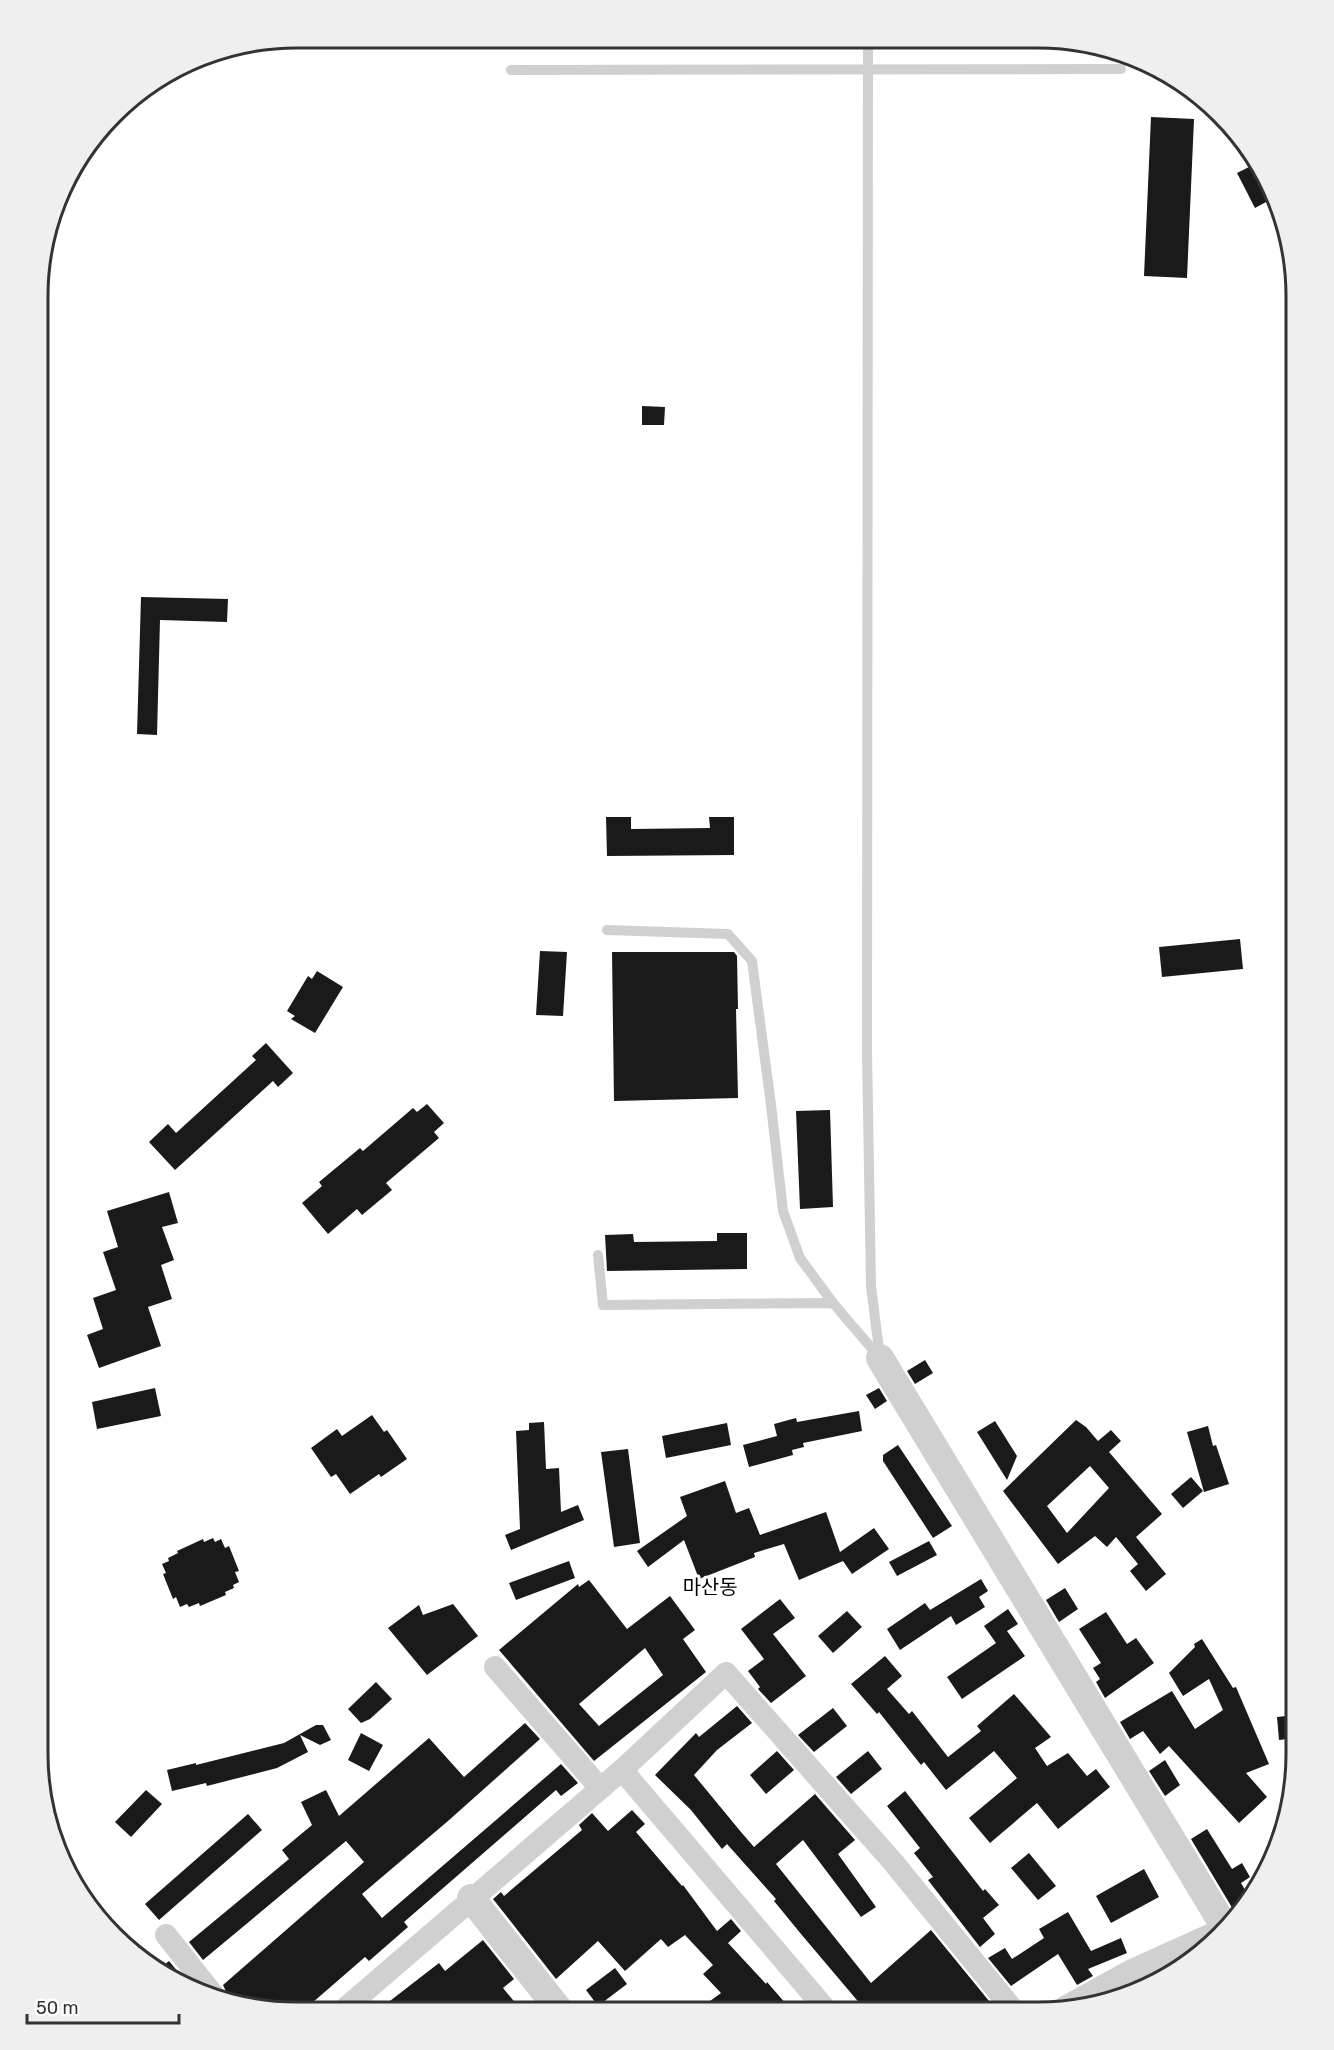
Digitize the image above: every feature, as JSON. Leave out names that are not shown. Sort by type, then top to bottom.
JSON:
[{"type":"street","points":[[880,1358],[1222,1921]]},
{"type":"street","points":[[495,1667],[600,1788]]},
{"type":"street","points":[[352,2002],[622,1770],[726,1673],[893,1862],[1007,2002]]},
{"type":"street","points":[[622,1770],[819,2002]]},
{"type":"street","points":[[471,1898],[553,2002]]},
{"type":"street","points":[[166,1935],[206,1985]]},
{"type":"street","points":[[1081,1998],[1132,1970],[1206,1937]]},
{"type":"lane","points":[[868,48],[867,1029],[871,1286],[880,1358]]},
{"type":"lane","points":[[511,70],[1121,69]]},
{"type":"lane","points":[[607,930],[728,934],[752,961],[783,1211],[800,1258],[833,1303],[880,1358]]},
{"type":"lane","points":[[598,1255],[603,1305],[833,1303]]},
{"type":"building","points":[[1151,117],[1194,119],[1187,278],[1144,276]]},
{"type":"building","points":[[1250,167],[1267,201],[1255,208],[1237,173]]},
{"type":"building","points":[[642,406],[665,407],[664,425],[642,425]]},
{"type":"building","points":[[141,597],[228,599],[227,622],[160,620],[157,735],[137,734]]},
{"type":"building","points":[[606,817],[631,817],[631,829],[710,828],[709,817],[734,817],[734,855],[607,856]]},
{"type":"building","points":[[1240,939],[1243,969],[1162,977],[1159,947]]},
{"type":"building","points":[[540,951],[567,952],[563,1016],[536,1015]]},
{"type":"building","points":[[612,952],[734,952],[737,956],[738,1098],[614,1101]]},
{"type":"building","points":[[317,971],[343,987],[315,1033],[291,1019],[295,1016],[287,1011],[308,976],[312,979]]},
{"type":"building","points":[[266,1043],[293,1073],[278,1087],[273,1081],[175,1170],[149,1142],[168,1124],[176,1133],[256,1060],[252,1056]]},
{"type":"building","points":[[427,1104],[444,1123],[434,1132],[439,1138],[386,1183],[392,1190],[362,1215],[357,1209],[328,1234],[302,1203],[322,1186],[319,1182],[360,1148],[363,1151],[413,1108],[417,1112]]},
{"type":"building","points":[[830,1110],[833,1207],[800,1209],[796,1111]]},
{"type":"building","points":[[169,1192],[178,1223],[162,1227],[174,1260],[161,1265],[172,1299],[148,1307],[161,1346],[99,1368],[87,1335],[103,1329],[93,1298],[116,1290],[103,1252],[118,1247],[107,1211]]},
{"type":"building","points":[[717,1233],[747,1233],[747,1269],[607,1271],[605,1235],[633,1234],[634,1242],[717,1241]]},
{"type":"building","points":[[925,1360],[933,1373],[915,1384],[907,1371]]},
{"type":"building","points":[[155,1388],[161,1416],[97,1429],[92,1402]]},
{"type":"building","points":[[879,1388],[887,1401],[875,1409],[866,1395]]},
{"type":"building","points":[[859,1411],[862,1431],[803,1443],[804,1447],[792,1450],[793,1455],[749,1467],[743,1445],[777,1436],[774,1424],[796,1418],[797,1422]]},
{"type":"building","points":[[372,1415],[384,1432],[387,1430],[407,1459],[381,1477],[379,1474],[350,1494],[336,1474],[331,1477],[311,1448],[337,1429],[342,1436]]},
{"type":"building","points":[[1076,1420],[1086,1427],[1098,1441],[1111,1430],[1121,1441],[1109,1452],[1162,1514],[1136,1537],[1166,1574],[1146,1591],[1130,1571],[1138,1564],[1116,1537],[1107,1547],[1095,1536],[1058,1564],[1003,1491]],"holes":[[[1090,1466],[1109,1488],[1067,1533],[1047,1506]]]},
{"type":"building","points":[[995,1421],[1017,1456],[1007,1480],[977,1432]]},
{"type":"building","points":[[544,1422],[546,1469],[559,1468],[561,1512],[578,1505],[584,1520],[511,1550],[505,1535],[520,1529],[516,1431],[529,1430],[529,1423]]},
{"type":"building","points":[[727,1423],[731,1445],[666,1458],[662,1436]]},
{"type":"building","points":[[1208,1426],[1213,1446],[1216,1445],[1229,1484],[1204,1492],[1187,1432]]},
{"type":"building","points":[[898,1445],[952,1526],[933,1538],[883,1461],[883,1455]]},
{"type":"building","points":[[628,1449],[640,1543],[614,1547],[601,1452]]},
{"type":"building","points":[[1191,1477],[1203,1491],[1183,1508],[1171,1494]]},
{"type":"building","points":[[725,1481],[736,1513],[749,1508],[760,1535],[826,1512],[840,1552],[874,1528],[889,1549],[852,1574],[843,1561],[799,1580],[784,1544],[754,1553],[755,1557],[699,1579],[684,1540],[648,1567],[637,1551],[687,1516],[680,1497]]},
{"type":"building","points":[[213,1538],[215,1542],[221,1539],[225,1548],[229,1546],[239,1571],[235,1572],[239,1582],[233,1585],[234,1588],[225,1592],[226,1595],[200,1606],[199,1603],[189,1607],[187,1604],[180,1607],[176,1597],[173,1599],[163,1574],[166,1573],[162,1564],[169,1561],[168,1558],[178,1553],[177,1551],[203,1539],[204,1542]]},
{"type":"building","points":[[929,1541],[937,1555],[897,1576],[889,1562]]},
{"type":"building","points":[[569,1561],[575,1578],[516,1600],[509,1583]]},
{"type":"building","points":[[981,1579],[988,1591],[979,1597],[985,1607],[956,1625],[951,1616],[900,1650],[887,1629],[925,1603],[930,1610]]},
{"type":"building","points":[[589,1580],[627,1629],[670,1596],[695,1630],[683,1639],[706,1672],[594,1761],[499,1650],[578,1584],[579,1587]],"holes":[[[645,1648],[663,1675],[599,1726],[579,1704]]]},
{"type":"building","points":[[1065,1588],[1078,1609],[1059,1622],[1046,1600]]},
{"type":"building","points":[[780,1599],[795,1618],[773,1634],[806,1676],[771,1703],[758,1689],[760,1687],[748,1671],[764,1659],[741,1629]]},
{"type":"building","points":[[453,1604],[478,1636],[427,1675],[388,1628],[419,1605],[423,1615]]},
{"type":"building","points":[[1008,1609],[1018,1624],[1007,1631],[1025,1656],[962,1699],[947,1677],[996,1643],[984,1626]]},
{"type":"building","points":[[847,1611],[862,1627],[833,1653],[818,1636]]},
{"type":"building","points":[[1106,1612],[1127,1644],[1136,1638],[1154,1663],[1105,1698],[1096,1682],[1100,1679],[1093,1668],[1101,1663],[1079,1629]]},
{"type":"building","points":[[1202,1639],[1233,1688],[1236,1687],[1269,1764],[1246,1773],[1267,1797],[1239,1823],[1169,1746],[1160,1754],[1143,1731],[1130,1739],[1120,1722],[1172,1691],[1195,1729],[1223,1710],[1209,1679],[1183,1696],[1169,1673],[1195,1647],[1194,1644]]},
{"type":"building","points":[[885,1656],[902,1676],[887,1689],[909,1714],[912,1711],[948,1757],[981,1731],[977,1726],[1014,1694],[1051,1737],[1035,1748],[1047,1766],[1068,1753],[1087,1776],[1096,1769],[1110,1787],[1058,1829],[1037,1803],[990,1843],[969,1818],[1017,1778],[994,1751],[946,1790],[924,1762],[921,1765],[879,1712],[877,1714],[851,1684]]},
{"type":"building","points":[[376,1682],[392,1699],[370,1719],[361,1723],[348,1709]]},
{"type":"building","points":[[737,1706],[752,1723],[717,1750],[694,1775],[754,1847],[815,1794],[855,1840],[838,1854],[876,1907],[861,1917],[803,1840],[776,1864],[871,1983],[931,1930],[990,2002],[859,2002],[774,1901],[776,1899],[727,1844],[722,1849],[691,1810],[655,1775],[696,1733],[699,1737]]},
{"type":"building","points":[[833,1708],[847,1726],[814,1752],[798,1735]]},
{"type":"building","points":[[1286,1716],[1286,1739],[1279,1740],[1277,1717]]},
{"type":"building","points":[[525,1723],[540,1739],[362,1894],[382,1918],[561,1764],[578,1783],[561,1796],[556,1790],[404,1922],[408,1927],[369,1961],[365,1957],[313,2002],[247,1997],[226,1992],[223,1985],[364,1862],[346,1841],[203,1960],[189,1942],[289,1859],[282,1850],[312,1825],[301,1802],[326,1790],[339,1816],[429,1738],[464,1777]]},
{"type":"building","points":[[316,1725],[323,1725],[331,1740],[320,1745],[300,1735],[308,1752],[277,1768],[207,1786],[206,1783],[172,1791],[167,1770],[284,1743]]},
{"type":"building","points":[[361,1733],[383,1745],[369,1771],[348,1760]]},
{"type":"building","points":[[777,1751],[794,1770],[766,1794],[750,1775]]},
{"type":"building","points":[[868,1751],[882,1769],[851,1794],[836,1777]]},
{"type":"building","points":[[1165,1760],[1180,1785],[1165,1796],[1149,1771]]},
{"type":"building","points":[[146,1790],[162,1804],[131,1837],[115,1822]]},
{"type":"building","points":[[905,1791],[983,1891],[985,1889],[999,1905],[983,1918],[995,1934],[980,1947],[983,1951],[928,1880],[933,1877],[914,1853],[920,1848],[887,1806]]},
{"type":"building","points":[[632,1810],[645,1824],[636,1832],[683,1885],[717,1931],[731,1919],[741,1931],[728,1943],[784,2002],[709,2002],[721,1993],[703,1974],[713,1965],[685,1935],[668,1947],[661,1939],[625,1971],[598,1941],[556,1979],[493,1899],[501,1892],[504,1896],[582,1830],[579,1825],[592,1813],[608,1831]]},
{"type":"building","points":[[248,1814],[262,1830],[159,1920],[145,1904]]},
{"type":"building","points":[[1207,1829],[1232,1869],[1242,1863],[1250,1877],[1241,1883],[1245,1890],[1232,1908],[1191,1839]]},
{"type":"building","points":[[1029,1853],[1056,1886],[1038,1900],[1011,1868]]},
{"type":"building","points":[[1144,1869],[1159,1897],[1111,1923],[1096,1896]]},
{"type":"building","points":[[1068,1912],[1091,1951],[1121,1938],[1127,1953],[1088,1969],[1093,1976],[1077,1985],[1058,1954],[1011,1986],[988,1958],[1005,1948],[1012,1959],[1044,1938],[1039,1929]]},
{"type":"building","points":[[483,1940],[514,1979],[503,1988],[515,2002],[389,2002],[439,1963],[445,1971]]},
{"type":"building","points":[[169,1961],[178,1972],[172,1969],[165,1964]]},
{"type":"building","points":[[615,1968],[627,1984],[603,2002],[595,2002],[586,1990]]},
{"type":"district","name":"마산동","points":[[710,1587]]}]
